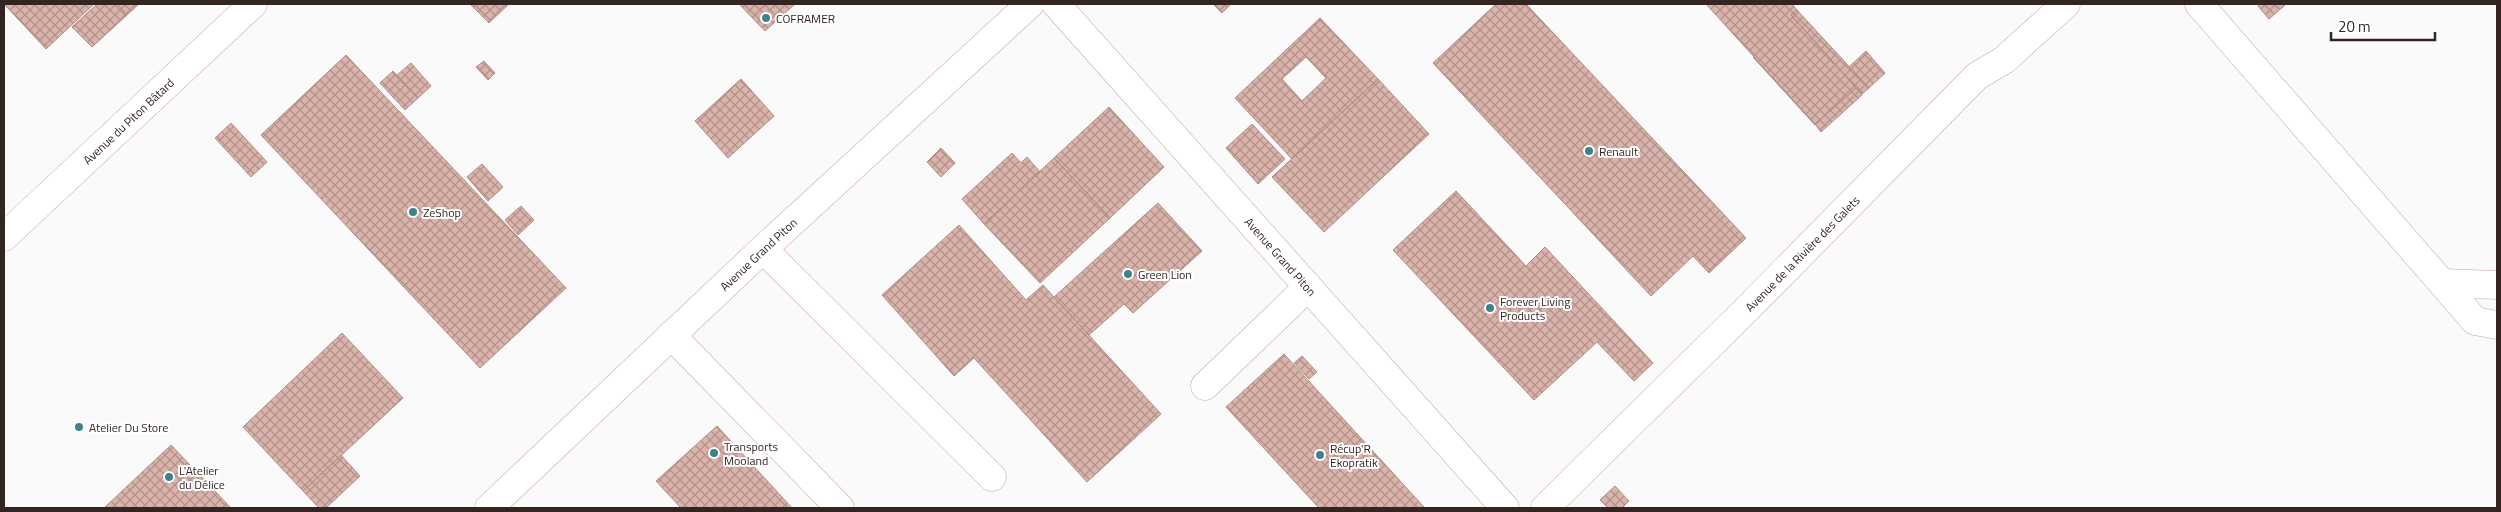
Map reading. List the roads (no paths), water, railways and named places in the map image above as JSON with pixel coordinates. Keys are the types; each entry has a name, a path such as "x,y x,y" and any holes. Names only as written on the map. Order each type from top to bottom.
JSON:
{"street":[{"name":"Avenue du Piton Bâtard","path":"4,237 253,4"},
{"name":"Avenue Grand Piton","path":"489,508 763,248 1030,4"},
{"name":"Avenue Grand Piton","path":"1056,4 1505,508"},
{"name":"Avenue de la Rivière des Galets","path":"1550,506 1977,76 2004,60 2066,4"},
{"path":"2199,4 2475,321 2497,325"},
{"path":"763,248 992,477"},
{"path":"2442,283 2497,285"},
{"path":"1205,386 1308,287"},
{"path":"671,335 840,508"}],"place":[{"name":"COFRAMER","path":"766,18"},
{"name":"Renault","path":"1589,151"},
{"name":"ZeShop","path":"413,212"},
{"name":"Green Lion","path":"1128,274"},
{"name":"Forever Living Products","path":"1490,308"},
{"name":"Atelier Du Store","path":"79,427"},
{"name":"Transports Mooland","path":"714,453"},
{"name":"Récup'R Ekopratik","path":"1320,455"},
{"name":"L'Atelier du Délice","path":"169,477"}]}
